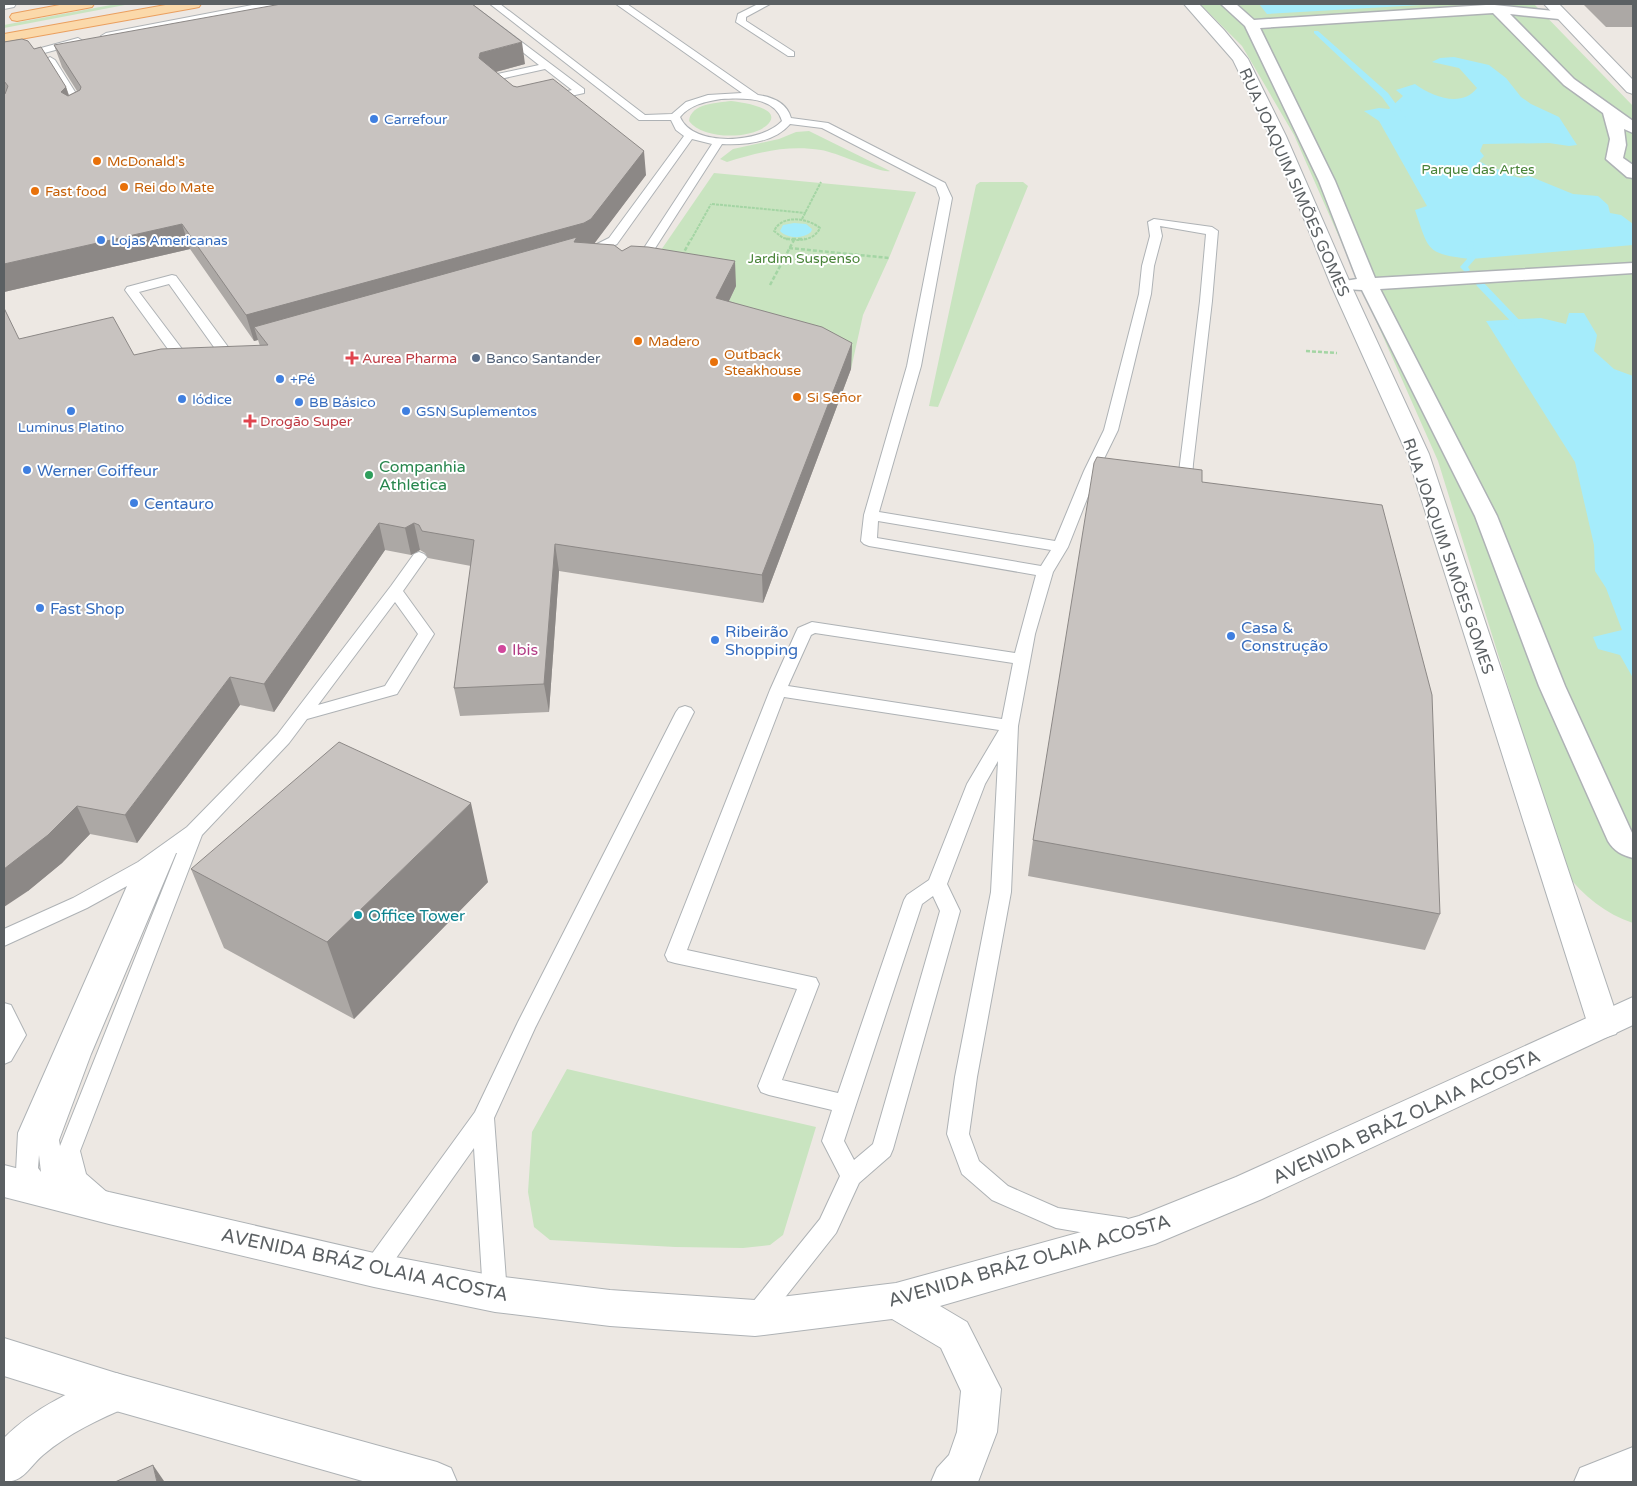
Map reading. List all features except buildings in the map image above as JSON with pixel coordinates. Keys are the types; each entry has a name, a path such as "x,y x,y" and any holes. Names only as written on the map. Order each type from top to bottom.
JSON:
{"main road":[{"path":"4,19 87,4"},
{"path":"4,32 149,4"},
{"path":"4,38 194,4"}],"street":[{"path":"4,5 8,4"},
{"name":"RUA JOAQUIM SIMÕES GOMES","path":"1191,4 1220,33 1240,59 1355,285 1418,454 1618,1017"},
{"path":"1228,4 1251,24 1327,181 1355,285 1486,516 1552,686 1622,841 1633,848"},
{"path":"1251,24 1494,6 1555,9 1633,90"},
{"path":"1494,6 1569,82 1633,128"},
{"path":"1609,110 1618,132 1620,143 1614,159 1633,173"},
{"path":"1355,285 1633,268"},
{"name":"AVENIDA BRÁZ OLAIA ACOSTA","path":"4,1181 109,1208 374,1270 495,1294 610,1308 755,1318 896,1301 1142,1232 1249,1188 1618,1017"},
{"path":"896,1301 954,1335 980,1389 977,1432 964,1468 951,1482"},
{"path":"8,1361 437,1482"},
{"path":"4,1466 29,1440 71,1412 116,1392"},
{"path":"1594,1482 1633,1467"}],"lane":[{"path":"5,57 270,4"},
{"path":"466,4 580,91 537,101"},
{"path":"494,4 643,118 675,117"},
{"path":"622,4 636,9 756,98"},
{"path":"764,4 746,12 741,16 741,22 790,54"},
{"path":"50,60 82,111 75,114"},
{"path":"507,94 488,79 546,66"},
{"path":"739,96 770,101 781,107 786,114 787,121 776,132 755,139 719,141 690,135 676,123 675,117 680,110 690,103 704,99 739,96"},
{"path":"787,121 824,125 941,185 946,198 914,366 872,515 869,541 1045,572"},
{"path":"572,259 591,253 613,241 690,135"},
{"path":"624,270 648,250 719,141"},
{"path":"1142,1232 1056,1218 1000,1193 970,1167 958,1134 966,1077 1001,892 1009,726 1027,634 1045,572 1060,547 1091,471 1112,430 1145,294 1148,266 1156,236 1154,222 1212,231 1206,302 1185,480 1195,487 1204,488"},
{"path":"172,279 231,353 208,355 178,353 131,290 172,279"},
{"path":"872,515 1060,547"},
{"path":"4,938 80,903 145,867 194,832 283,739 396,591 419,557"},
{"path":"302,715 391,690 426,634 396,591"},
{"path":"844,1104 769,1086 808,984 675,955 778,690 804,632 812,627 1022,659"},
{"path":"778,690 1009,726"},
{"path":"374,1270 484,1118 525,1028 685,712"},
{"path":"851,1176 833,1141 914,900 937,884 976,784 1009,726"},
{"path":"109,1208 76,1179 70,1151 194,832"},
{"path":"59,1195 54,1183 48,1140 80,1054 168,849"},
{"path":"59,1195 27,1171 29,1133 145,867"},
{"path":"755,1318 828,1226 851,1176 882,1149 950,911 937,884"},
{"path":"4,1011 16,1035 4,1055"},
{"path":"484,1118 495,1294"}],"path":[{"path":"802,219 821,182"},
{"path":"712,204 806,213"},
{"path":"802,219 818,225 819,231 808,239 794,240 776,234 775,228 782,222 802,219"},
{"path":"770,285 794,240"},
{"path":"789,248 889,258"}],"green space":[{"path":"116,4 130,4 4,28 4,25"},
{"name":"Parque das Artes","path":"1200,4 1534,4 1633,106 1633,923 1604,909 1588,897 1566,873 1438,461 1294,135 1242,46"},
{"path":"731,101 767,110 771,115 771,120 758,131 726,136 704,131 695,127 689,121 691,115 699,107 712,103"},
{"path":"809,131 890,171 878,169 821,150 796,148 773,150 727,162 720,159 733,149 779,139 796,132"},
{"name":"Jardim Suspenso","path":"714,173 916,192 863,315 851,369 822,353 715,330 734,290 659,253"},
{"path":"980,182 1023,182 1028,186 938,407 929,406 976,185"},
{"path":"567,1069 816,1127 783,1235 770,1245 743,1248 675,1247 550,1240 534,1227 528,1192 532,1132"}],"water":[{"path":"1259,4 1438,4 1267,14"},
{"path":"1454,57 1489,65 1506,78 1521,97 1531,104 1559,117 1577,145 1569,146 1549,143 1483,144 1480,151 1484,156 1479,161 1493,169 1505,170 1508,175 1521,178 1529,176 1573,194 1598,196 1608,205 1610,213 1621,215 1633,224 1633,245 1471,259 1445,255 1431,248 1423,234 1415,210 1427,206 1379,121 1364,111 1379,108 1389,109 1403,96 1396,90 1415,84 1430,93 1447,98 1464,98 1471,94 1477,88 1459,68 1432,62 1440,58"},
{"path":"794,223 806,224 812,229 811,232 804,236 796,237 787,236 780,231 783,225"},
{"path":"1569,313 1584,313 1597,335 1594,351 1614,369 1633,376 1633,678 1620,655 1598,649 1593,637 1622,630 1606,588 1595,571 1594,545 1575,462 1486,321 1541,318 1566,324"}],"waterway":[{"path":"1316,32 1385,95 1402,118"},
{"path":"1466,270 1464,267 1471,259 1469,242"},
{"path":"1480,284 1525,331"}],"place":[{"name":"Carrefour","path":"374,119"},
{"name":"McDonald's","path":"97,161"},
{"name":"Rei do Mate","path":"124,187"},
{"name":"Fast food","path":"35,191"},
{"name":"Lojas Americanas","path":"101,240"},
{"name":"Madero","path":"638,341"},
{"name":"Aurea Pharma","path":"352,358"},
{"name":"Banco Santander","path":"476,358"},
{"name":"Outback Steakhouse","path":"714,362"},
{"name":"+Pé","path":"280,379"},
{"name":"Si Señor","path":"797,397"},
{"name":"Iódice","path":"182,399"},
{"name":"BB Básico","path":"299,402"},
{"name":"Luminus Platino","path":"71,411"},
{"name":"GSN Suplementos","path":"406,411"},
{"name":"Drogão Super","path":"250,421"},
{"name":"Werner Coiffeur","path":"27,470"},
{"name":"Companhia Athletica","path":"369,475"},
{"name":"Centauro","path":"134,503"},
{"name":"Fast Shop","path":"40,608"},
{"name":"Casa & Construção","path":"1231,636"},
{"name":"Ribeirão Shopping","path":"715,640"},
{"name":"Ibis","path":"502,649"},
{"name":"Office Tower","path":"358,915"}]}
